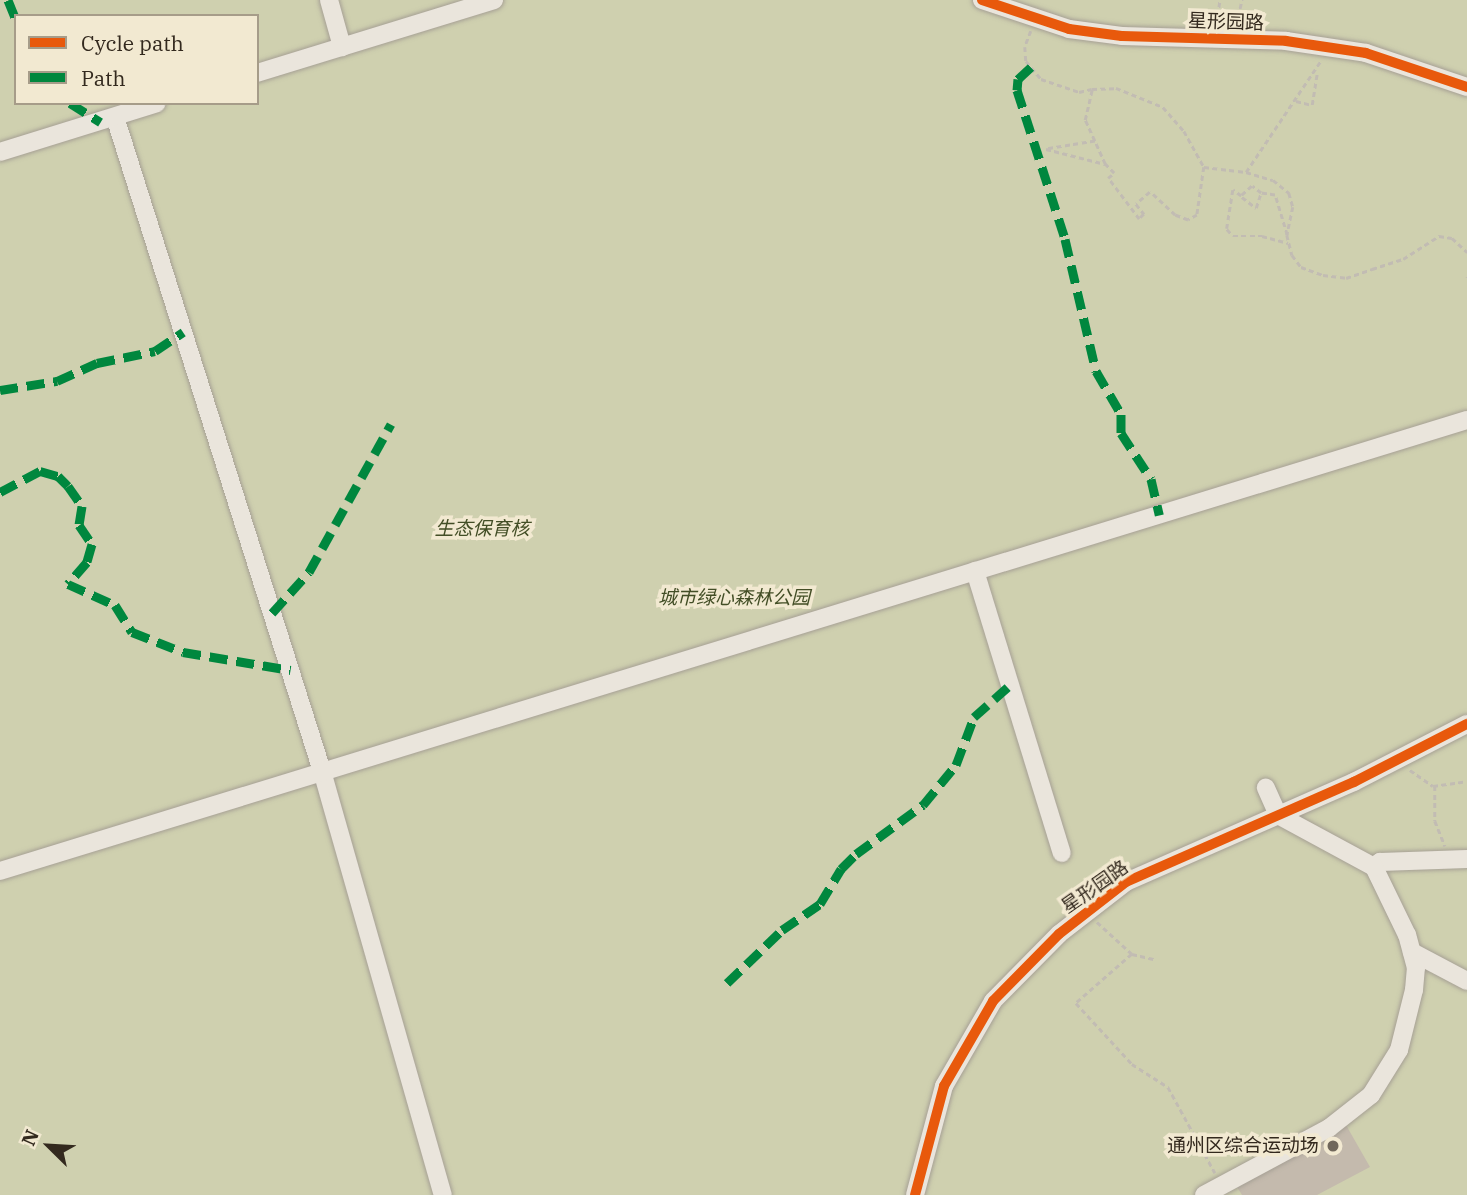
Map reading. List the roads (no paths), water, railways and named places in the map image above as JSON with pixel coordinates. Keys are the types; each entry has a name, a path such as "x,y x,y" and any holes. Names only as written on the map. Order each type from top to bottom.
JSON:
{"street":[{"path":"329,0 342,47"},
{"path":"259,72 494,0"},
{"name":"星形园路","path":"982,0 1035,19 1122,36 1324,47 1366,54 1467,87"},
{"path":"0,152 151,105"},
{"path":"115,117 322,771 443,1195"},
{"path":"0,871 1467,420"},
{"path":"975,571 1062,853"},
{"name":"星形园路","path":"915,1195 944,1086 993,1001 1086,912 1126,881 1404,758 1467,724"},
{"path":"1204,1195 1329,1128 1371,1095 1399,1049 1414,990 1412,952 1374,867 1278,816 1266,788"},
{"path":"1374,867 1380,862 1458,859"},
{"path":"1412,952 1467,981"}],"place":[{"name":"通州区综合运动场","path":"1333,1146"}],"park label":[{"name":"生态保育核","path":"482,529"},
{"name":"城市绿心森林公园","path":"734,598"}]}
